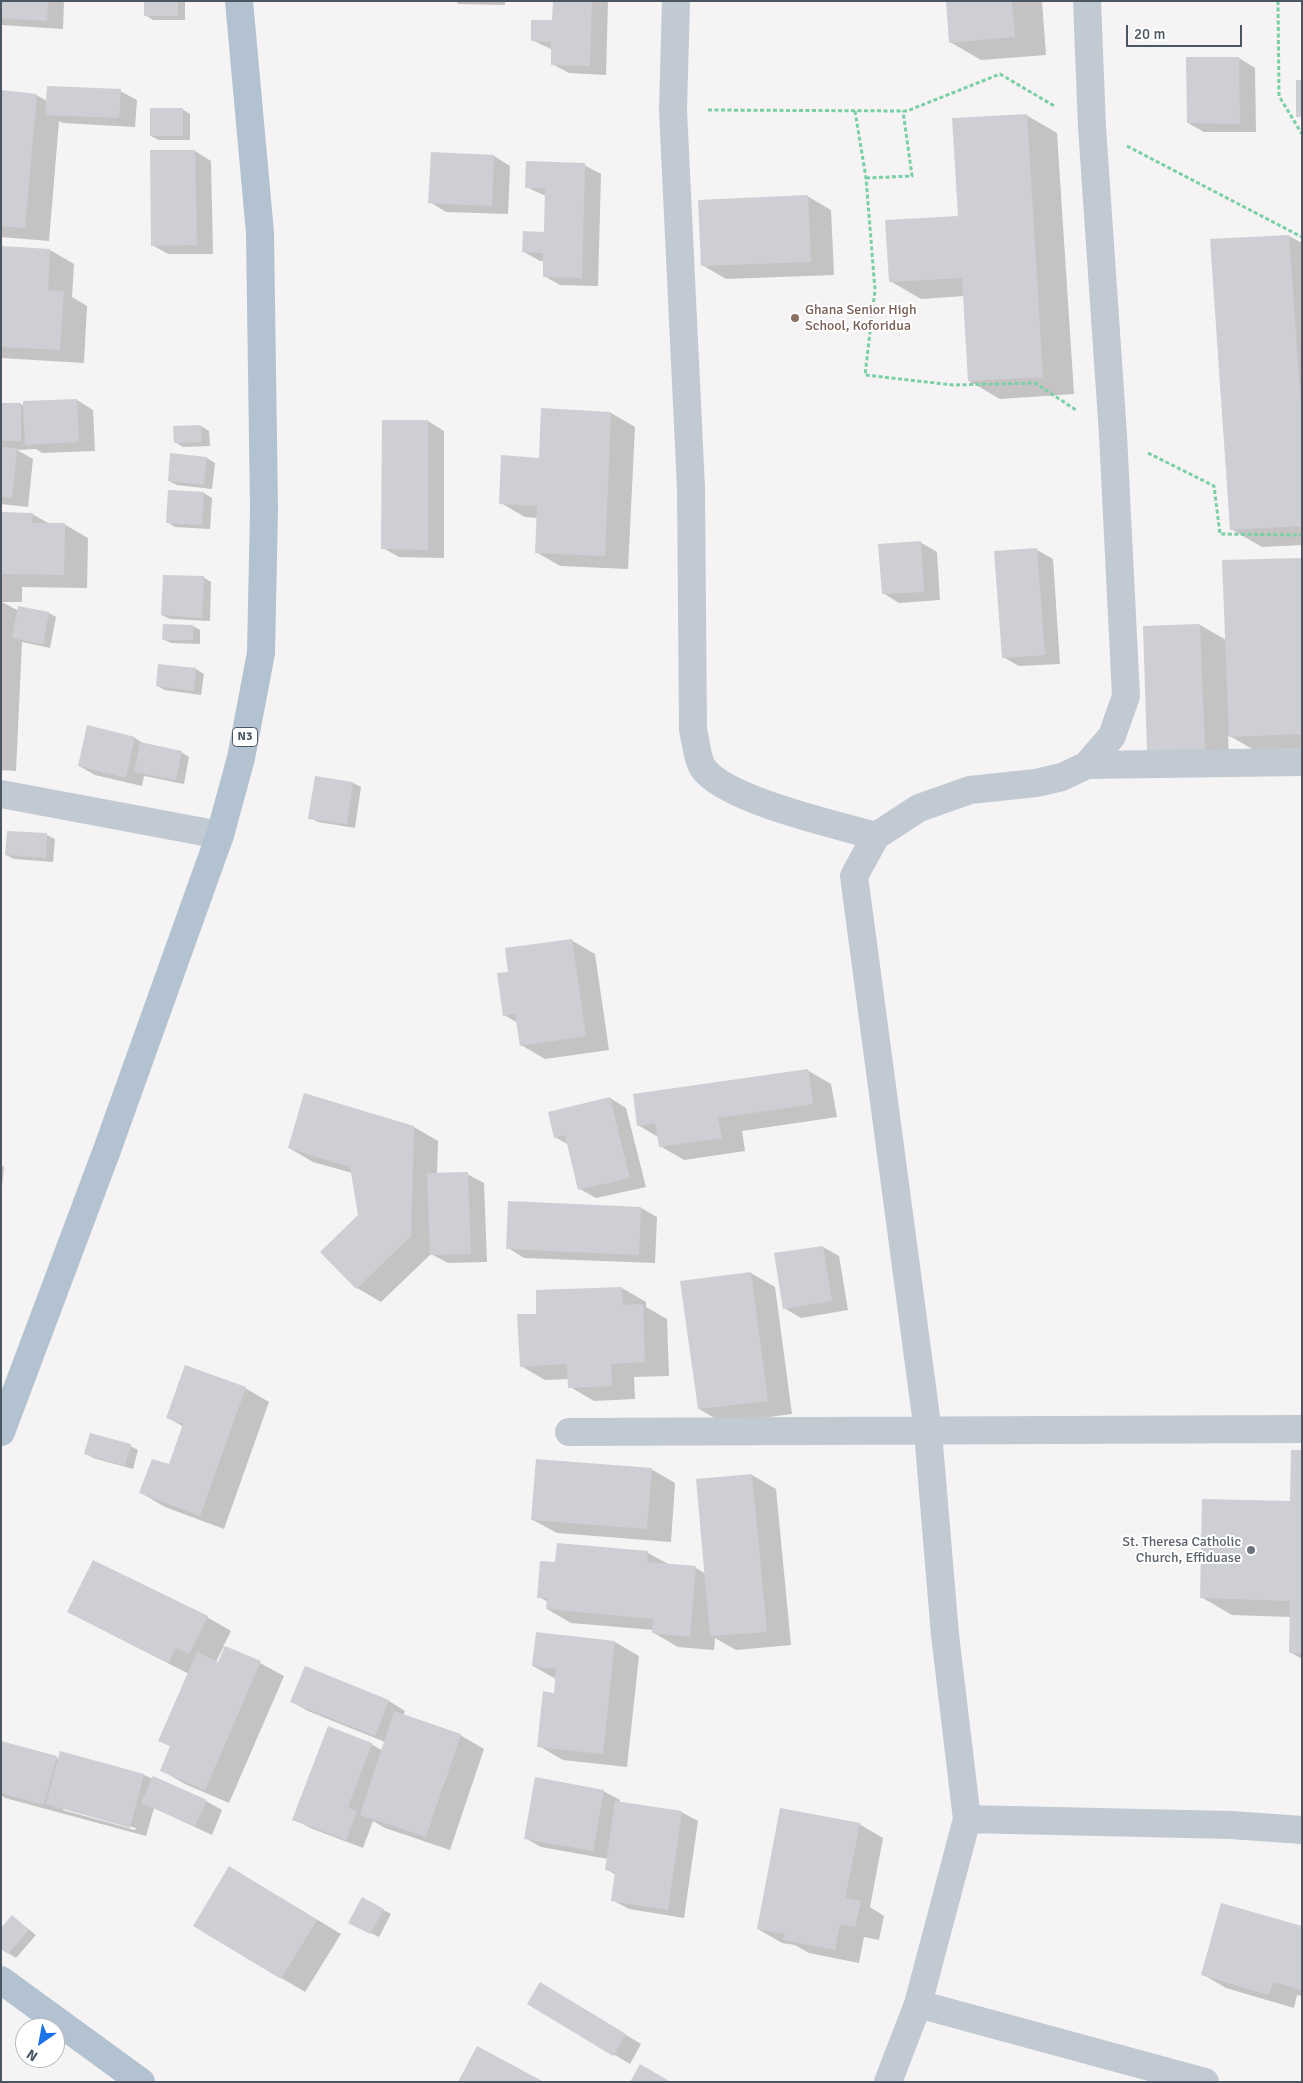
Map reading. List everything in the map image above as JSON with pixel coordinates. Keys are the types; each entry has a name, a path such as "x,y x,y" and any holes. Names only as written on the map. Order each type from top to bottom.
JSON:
{"main road":[{"name":"N3","path":"1,1432 107,1150 220,835 242,758 260,653 264,509 260,233 239,1"},
{"path":"1,1980 141,2082"}],"street":[{"path":"676,1 673,110 691,488 693,730 702,767 720,783 760,802 876,836"},
{"path":"888,2082 918,2004 967,1819 946,1636 928,1432 854,876 876,836 919,808 970,790 1036,783 1062,777 1087,765 1112,736 1126,696 1113,435 1092,127 1086,1"},
{"path":"1087,765 1302,762"},
{"path":"1,794 220,835"},
{"path":"569,1432 1302,1429"},
{"path":"967,1819 1231,1825 1302,1830"},
{"path":"918,2004 1205,2082"}],"path":[{"path":"1278,1 1279,96 1302,134"},
{"path":"673,110 903,111 1000,74 1092,127 1302,237"},
{"path":"856,111 866,178 874,290 865,375 954,385 1036,383 1113,435 1214,486 1220,534 1302,535"},
{"path":"866,178 912,176 903,111"}],"building":[{"path":"1,1 48,1 47,21 1,18"},
{"path":"144,1 178,1 178,16 144,16"},
{"path":"553,1 592,1 590,66 551,65 551,42 531,41 531,20 552,20"},
{"path":"946,1 1012,1 1015,37 949,43"},
{"path":"1186,57 1239,57 1240,124 1187,123"},
{"path":"1296,80 1302,80 1302,117 1296,117"},
{"path":"47,86 121,89 119,118 45,115"},
{"path":"1,90 37,94 25,228 1,226"},
{"path":"150,108 183,108 183,136 150,136"},
{"path":"1027,114 1043,377 968,381 962,278 889,282 885,220 958,216 952,118"},
{"path":"150,150 195,150 197,245 151,246"},
{"path":"431,152 494,155 492,206 428,203"},
{"path":"526,161 585,163 582,278 543,277 543,253 522,252 523,231 544,232 545,188 525,188"},
{"path":"808,195 811,262 701,266 698,200"},
{"path":"1289,235 1302,418 1302,526 1230,530 1210,239"},
{"path":"1,246 50,249 48,290 64,291 60,350 1,347"},
{"path":"77,399 79,442 25,445 23,401"},
{"path":"1,403 21,403 21,441 1,441"},
{"path":"541,408 611,412 605,556 535,553 537,506 499,504 501,455 539,458"},
{"path":"382,420 428,420 428,550 381,549"},
{"path":"201,425 202,442 174,443 173,426"},
{"path":"1,447 17,448 12,498 1,497"},
{"path":"170,453 207,457 204,485 168,481"},
{"path":"168,490 204,492 202,525 166,523"},
{"path":"1,512 33,513 32,523 65,523 64,575 1,574"},
{"path":"921,541 924,592 882,594 878,544"},
{"path":"1037,548 1045,655 1002,658 994,551"},
{"path":"1302,558 1302,734 1229,737 1222,560"},
{"path":"163,575 204,576 202,618 161,615"},
{"path":"18,606 49,612 43,644 12,638"},
{"path":"163,624 193,625 193,640 162,640"},
{"path":"1200,624 1205,749 1147,751 1143,626"},
{"path":"158,664 196,668 194,691 156,686"},
{"path":"87,725 135,737 126,778 78,766"},
{"path":"140,742 182,751 176,780 134,772"},
{"path":"315,776 353,782 347,824 308,819"},
{"path":"7,831 47,833 46,858 5,855"},
{"path":"572,939 586,1036 520,1046 515,1014 503,1016 497,973 508,972 505,948"},
{"path":"808,1069 813,1104 718,1118 722,1138 659,1147 655,1123 637,1126 633,1094"},
{"path":"304,1093 414,1126 411,1236 356,1289 320,1252 358,1215 350,1167 288,1148"},
{"path":"610,1097 630,1178 578,1190 565,1135 554,1138 548,1112"},
{"path":"468,1172 471,1254 430,1255 427,1173"},
{"path":"508,1201 641,1207 639,1255 506,1249"},
{"path":"823,1246 832,1301 783,1309 774,1253"},
{"path":"751,1272 768,1401 698,1409 680,1281"},
{"path":"622,1287 623,1305 643,1304 645,1362 611,1364 612,1386 568,1388 567,1364 520,1367 517,1314 536,1314 536,1290"},
{"path":"185,1365 246,1387 200,1516 139,1493 152,1459 169,1464 183,1424 166,1418"},
{"path":"90,1433 131,1444 125,1466 84,1454"},
{"name":"St. Theresa Catholic Church, Effiduase","path":"1291,1450 1302,1450 1302,1653 1289,1653 1290,1601 1200,1598 1202,1499 1290,1501"},
{"path":"536,1459 652,1468 647,1529 531,1520"},
{"path":"752,1474 767,1632 710,1636 696,1479"},
{"path":"557,1543 648,1551 647,1562 696,1566 690,1637 652,1633 653,1619 546,1609 547,1598 537,1598 540,1561 555,1562"},
{"path":"93,1560 208,1616 189,1654 176,1648 168,1663 67,1612"},
{"path":"536,1632 615,1641 603,1754 537,1747 543,1691 554,1693 556,1669 532,1666"},
{"path":"225,1646 261,1661 205,1790 160,1771 170,1746 158,1741 197,1652 218,1662"},
{"path":"305,1666 389,1700 375,1736 290,1702"},
{"path":"394,1711 461,1734 426,1837 360,1815"},
{"path":"328,1726 372,1743 348,1807 357,1811 346,1840 292,1820"},
{"path":"1,1741 57,1756 44,1805 1,1793"},
{"path":"60,1751 144,1774 130,1828 46,1804"},
{"path":"153,1776 207,1800 195,1826 141,1803"},
{"path":"535,1777 604,1790 593,1851 524,1839"},
{"path":"615,1801 682,1811 668,1910 611,1901 615,1872 605,1870"},
{"path":"780,1808 860,1823 845,1898 861,1901 855,1927 840,1924 835,1950 783,1940 785,1934 757,1929"},
{"path":"229,1866 317,1920 281,1979 193,1926"},
{"path":"362,1897 384,1909 370,1934 348,1923"},
{"path":"1221,1903 1302,1926 1302,1990 1273,1982 1269,1995 1201,1975"},
{"path":"12,1915 29,1930 8,1954 1,1949 1,1928"},
{"path":"540,1982 626,2034 613,2056 527,2004"},
{"path":"477,2046 544,2082 458,2082"},
{"path":"640,2064 671,2082 630,2082"}],"place":[{"name":"Ghana Senior High School, Koforidua","path":"795,318"},
{"name":"St. Theresa Catholic Church, Effiduase","path":"1251,1550"}]}
